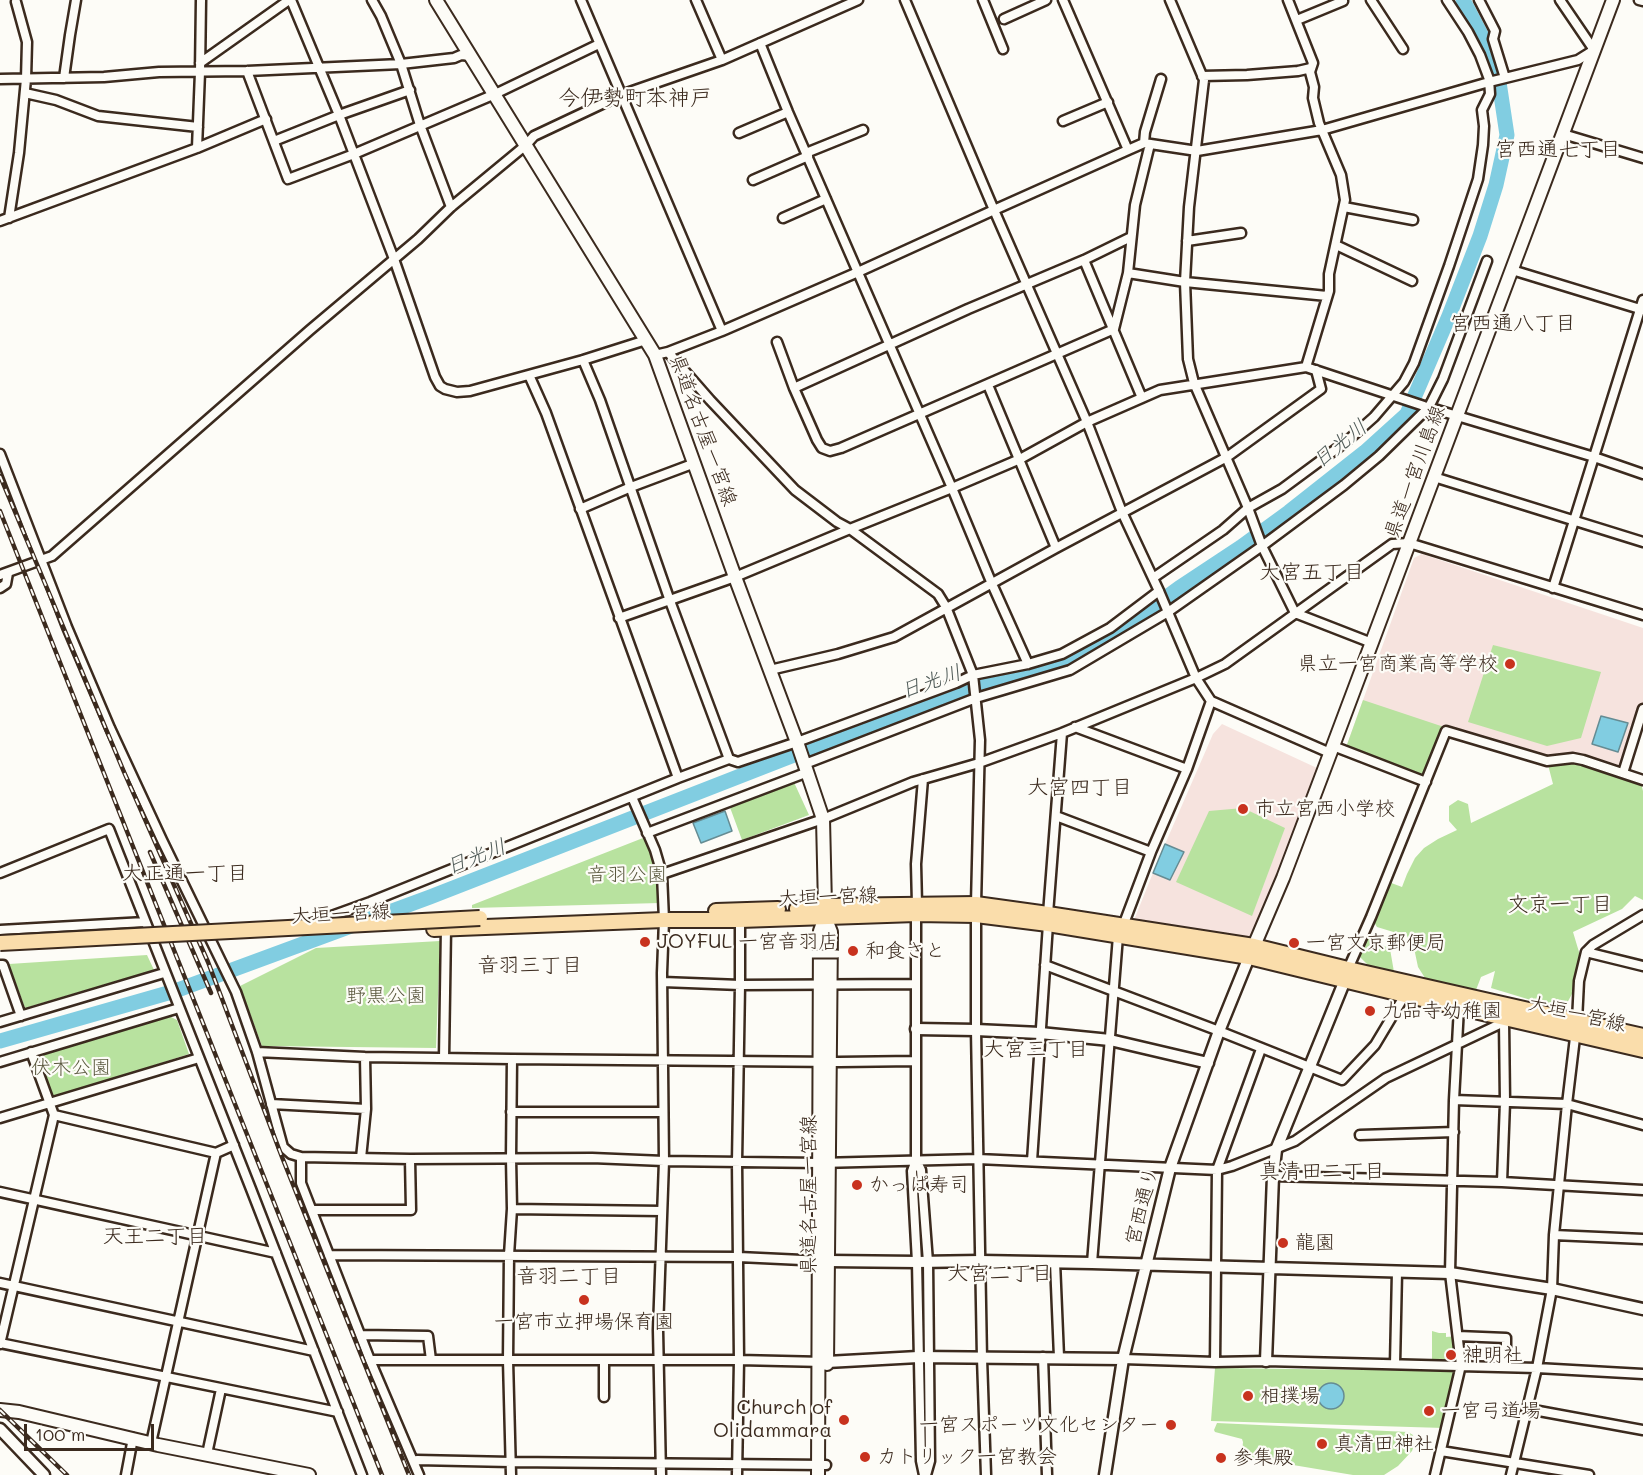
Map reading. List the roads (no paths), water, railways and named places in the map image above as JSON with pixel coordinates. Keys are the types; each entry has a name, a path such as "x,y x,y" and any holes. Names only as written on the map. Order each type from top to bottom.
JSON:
{"main road":[{"name":"県道名古屋一宮線","path":"436,0 655,355 735,578 806,766 823,819 825,911 831,932 826,985 824,1061 822,1470"},
{"name":"県道一宮川島線","path":"1251,951 1283,878 1613,0"},
{"name":"大垣一宮線","path":"0,951 812,908 825,911"},
{"name":"大垣一宮線","path":"0,943 480,918 663,916 740,920 825,911 976,910 1251,951 1576,1027 1643,1050"},
{"name":"大垣一宮線","path":"1346,975 1405,995 1505,1020 1643,1036"},
{"path":"1,1409 151,1443 309,1475"}],"street":[{"path":"64,78 76,0"},
{"path":"197,148 201,0"},
{"path":"200,68 290,0 339,115 394,259 435,377 444,389 457,392 470,391 646,340"},
{"path":"372,0 381,16 410,90 420,125 451,207"},
{"path":"581,0 722,331"},
{"path":"696,0 722,60"},
{"path":"0,588 6,584 4,574 52,556 534,136 621,95 722,60 858,0"},
{"path":"905,0 1056,355 1087,422 1122,512 1196,678 1212,701 1332,749 1426,782"},
{"path":"983,0 1003,48"},
{"path":"1004,19 1046,0"},
{"path":"1063,0 1128,150"},
{"path":"1170,0 1204,80 1189,207 1185,282 1188,359 1194,383 1262,544 1295,613 1372,643"},
{"path":"1288,0 1313,63 1310,72 1314,87 1313,98 1322,130 1341,175 1346,200 1329,274 1329,291 1306,367"},
{"path":"1371,0 1403,49"},
{"path":"1153,578 1223,530 1248,508 1282,489 1347,441 1394,396 1414,363 1478,179 1484,145 1482,110 1490,94 1490,82 1480,55 1447,0"},
{"path":"1479,0 1495,31 1493,39 1504,78"},
{"path":"655,355 722,331 1128,150 1147,144 1197,151 1322,130 1504,78 1578,60 1594,50 1560,0"},
{"path":"1639,0 1643,2"},
{"path":"1297,20 1343,1"},
{"path":"4,219 19,153 26,79 27,42 16,2"},
{"path":"760,43 1028,664"},
{"path":"247,71 288,179 354,154 495,94 599,44"},
{"path":"0,80 104,77 200,68 247,71 400,64 454,58 461,55 471,56"},
{"path":"1202,76 1247,75 1311,68"},
{"path":"1114,329 1128,273 1134,205 1147,144 1144,132 1161,79"},
{"path":"274,141 410,90"},
{"path":"25,93 56,100 98,116 198,127"},
{"path":"1063,122 1108,102"},
{"path":"739,134 788,112"},
{"path":"4,219 197,148 266,119"},
{"path":"753,180 862,130"},
{"path":"1563,134 1643,158"},
{"path":"783,218 826,199"},
{"path":"1344,207 1413,220"},
{"path":"1187,242 1241,233"},
{"path":"794,388 1131,237"},
{"path":"1336,245 1412,281"},
{"path":"1084,260 1142,398"},
{"path":"646,831 976,696 1070,670 1167,611 1344,485 1379,456 1426,407 1443,379 1487,261"},
{"path":"1512,270 1642,310"},
{"path":"1128,273 1185,282 1327,296"},
{"path":"1554,588 1642,310 1643,300"},
{"path":"777,342 817,440 822,448 830,451 1114,329"},
{"path":"668,352 795,490 938,594 946,607 973,676 980,740 976,1030 986,1475"},
{"path":"583,360 600,400 670,601 729,759"},
{"path":"619,618 735,578 952,488 1020,459 1087,422 1160,390 1306,367 1426,407 1643,474"},
{"path":"770,670 838,654 894,637 1122,512 1227,458 1321,389 1316,370"},
{"path":"529,375 546,413 678,778"},
{"path":"987,384 1056,548"},
{"path":"0,454 41,561 110,728 236,992 272,1104 283,1147 291,1154 301,1157 410,1159 592,1158 824,1163 978,1159 1217,1170 1295,1142 1386,1078 1505,1020 1502,1182"},
{"path":"580,509 695,463"},
{"path":"1434,477 1643,542"},
{"path":"662,874 823,819 923,779 979,763 1062,733 1196,678 1225,664 1392,544 1409,543 1643,615"},
{"path":"208,937 290,931 380,898 729,759 738,762 797,743 973,676 1062,654 1110,628 1159,592"},
{"path":"1092,1263 1120,931 1187,769 1212,701"},
{"path":"1623,773 1643,709"},
{"path":"1075,727 1187,769"},
{"path":"1266,1361 1276,1150 1446,731 1547,761 1573,758 1643,780"},
{"path":"1032,1161 1062,733"},
{"path":"923,779 916,864 915,1060 916,1160 921,1170 923,1357 930,1461 925,1475"},
{"path":"632,797 655,850 662,874 664,1161 658,1360 661,1475"},
{"path":"1056,816 1151,852"},
{"path":"0,873 109,829 362,1475"},
{"path":"1512,1475 1537,1368 1552,1289 1554,1235 1579,981 1586,952 1593,945 1643,915"},
{"path":"736,1475 739,1360 737,1162 740,920"},
{"path":"0,930 145,922"},
{"path":"440,928 444,1058"},
{"name":"宮西通り","path":"1106,1475 1123,1359 1170,1168 1219,1031 1251,951"},
{"path":"1586,952 1643,966"},
{"path":"812,954 837,954"},
{"path":"0,965 3,965 21,1016"},
{"path":"1046,965 1342,1080 1375,1045 1405,995"},
{"path":"0,1022 165,974"},
{"path":"663,982 740,985 916,984"},
{"path":"0,1062 178,1007"},
{"path":"1435,1475 1461,1365 1450,1273 1454,1100 1459,1007"},
{"path":"916,1029 1040,1033 1110,1040 1208,1063"},
{"path":"1215,1362 1217,1170 1261,1048"},
{"path":"31,1052 54,1115 0,1344 338,1412"},
{"path":"256,1052 365,1057 512,1059 915,1060"},
{"path":"361,1158 366,1108 365,1057"},
{"path":"0,1118 199,1058"},
{"path":"511,1475 508,1360 512,1209 512,1059"},
{"path":"1454,1100 1567,1104 1643,1125"},
{"path":"272,1104 366,1108"},
{"path":"511,1112 663,1112"},
{"path":"54,1115 216,1153 234,1145"},
{"path":"1360,1135 1454,1132"},
{"path":"151,1443 216,1153"},
{"path":"301,1157 301,1183 370,1360 419,1475"},
{"path":"312,1210 411,1210 410,1159"},
{"path":"1273,1176 1502,1182 1643,1190"},
{"path":"0,1192 276,1253"},
{"path":"512,1209 662,1211"},
{"path":"1554,1235 1643,1239"},
{"path":"329,1255 739,1257 824,1261 1055,1262 1450,1273 1552,1289 1643,1309"},
{"path":"1055,1262 1059,1357"},
{"path":"1395,1364 1397,1272"},
{"path":"0,1283 314,1351"},
{"path":"361,1335 428,1336 431,1360"},
{"path":"1458,1336 1506,1338 1506,1367"},
{"path":"370,1360 823,1362 923,1357 1059,1357 1215,1362 1461,1365 1643,1374"},
{"path":"1043,1357 1047,1475"},
{"path":"604,1360 604,1397"},
{"path":"207,1454 221,1389"},
{"path":"1528,1409 1643,1430"},
{"path":"0,1429 44,1475"},
{"path":"126,1475 134,1438"},
{"path":"1441,1451 1589,1475"},
{"path":"414,1463 417,1460 737,1464 822,1470"}],"water":[{"path":"1601,716 1628,723 1618,752 1592,744"},
{"path":"725,811 732,831 701,843 693,823"},
{"path":"1165,844 1184,852 1170,880 1153,873"},
{"path":"1331,1383 1340,1387 1344,1396 1340,1405 1331,1409 1322,1405 1318,1396 1322,1387"}],"waterway":[{"name":"日光川","path":"0,1041 175,991 430,897 935,700 1040,671 1077,658 1241,547 1365,452 1407,414 1449,316 1480,236 1496,185 1507,135 1499,82 1488,48 1463,0"}],"railway":[{"path":"0,476 124,772 208,962 282,1157 409,1475"},
{"path":"0,511 382,1475"},
{"path":"150,852 211,993"},
{"path":"0,1410 67,1475"}],"place":[{"name":"県立一宮商業高等学校","path":"1510,664"},
{"name":"市立宮西小学校","path":"1243,809"},
{"name":"JOYFUL 一宮音羽店","path":"645,942"},
{"name":"一宮文京郵便局","path":"1294,943"},
{"name":"和食さと","path":"853,951"},
{"name":"九品寺幼稚園","path":"1370,1011"},
{"name":"かっぱ寿司","path":"857,1185"},
{"name":"龍園","path":"1283,1243"},
{"name":"一宮市立押場保育園","path":"584,1300"},
{"name":"神明社","path":"1451,1355"},
{"name":"相撲場","path":"1248,1396"},
{"name":"一宮弓道場","path":"1429,1411"},
{"name":"Church of Olidammara","path":"844,1420"},
{"name":"一宮スポーツ文化センター","path":"1171,1425"},
{"name":"真清田神社","path":"1322,1444"},
{"name":"カトリック一宮教会","path":"865,1457"},
{"name":"参集殿","path":"1221,1458"}],"district":[{"name":"今伊勢町本神戸","path":"635,98"},
{"name":"宮西通七丁目","path":"1558,150"},
{"name":"宮西通八丁目","path":"1513,324"},
{"name":"大宮五丁目","path":"1312,573"},
{"name":"大宮四丁目","path":"1080,788"},
{"name":"大正通一丁目","path":"185,874"},
{"name":"文京一丁目","path":"1560,905"},
{"name":"音羽三丁目","path":"530,966"},
{"name":"大宮三丁目","path":"1036,1050"},
{"name":"真清田二丁目","path":"1322,1172"},
{"name":"天王二丁目","path":"155,1237"},
{"name":"大宮二丁目","path":"1000,1274"},
{"name":"音羽二丁目","path":"569,1277"}],"park label":[{"name":"音羽公園","path":"627,875"},
{"name":"野黒公園","path":"386,996"},
{"name":"伏木公園","path":"71,1068"}]}
